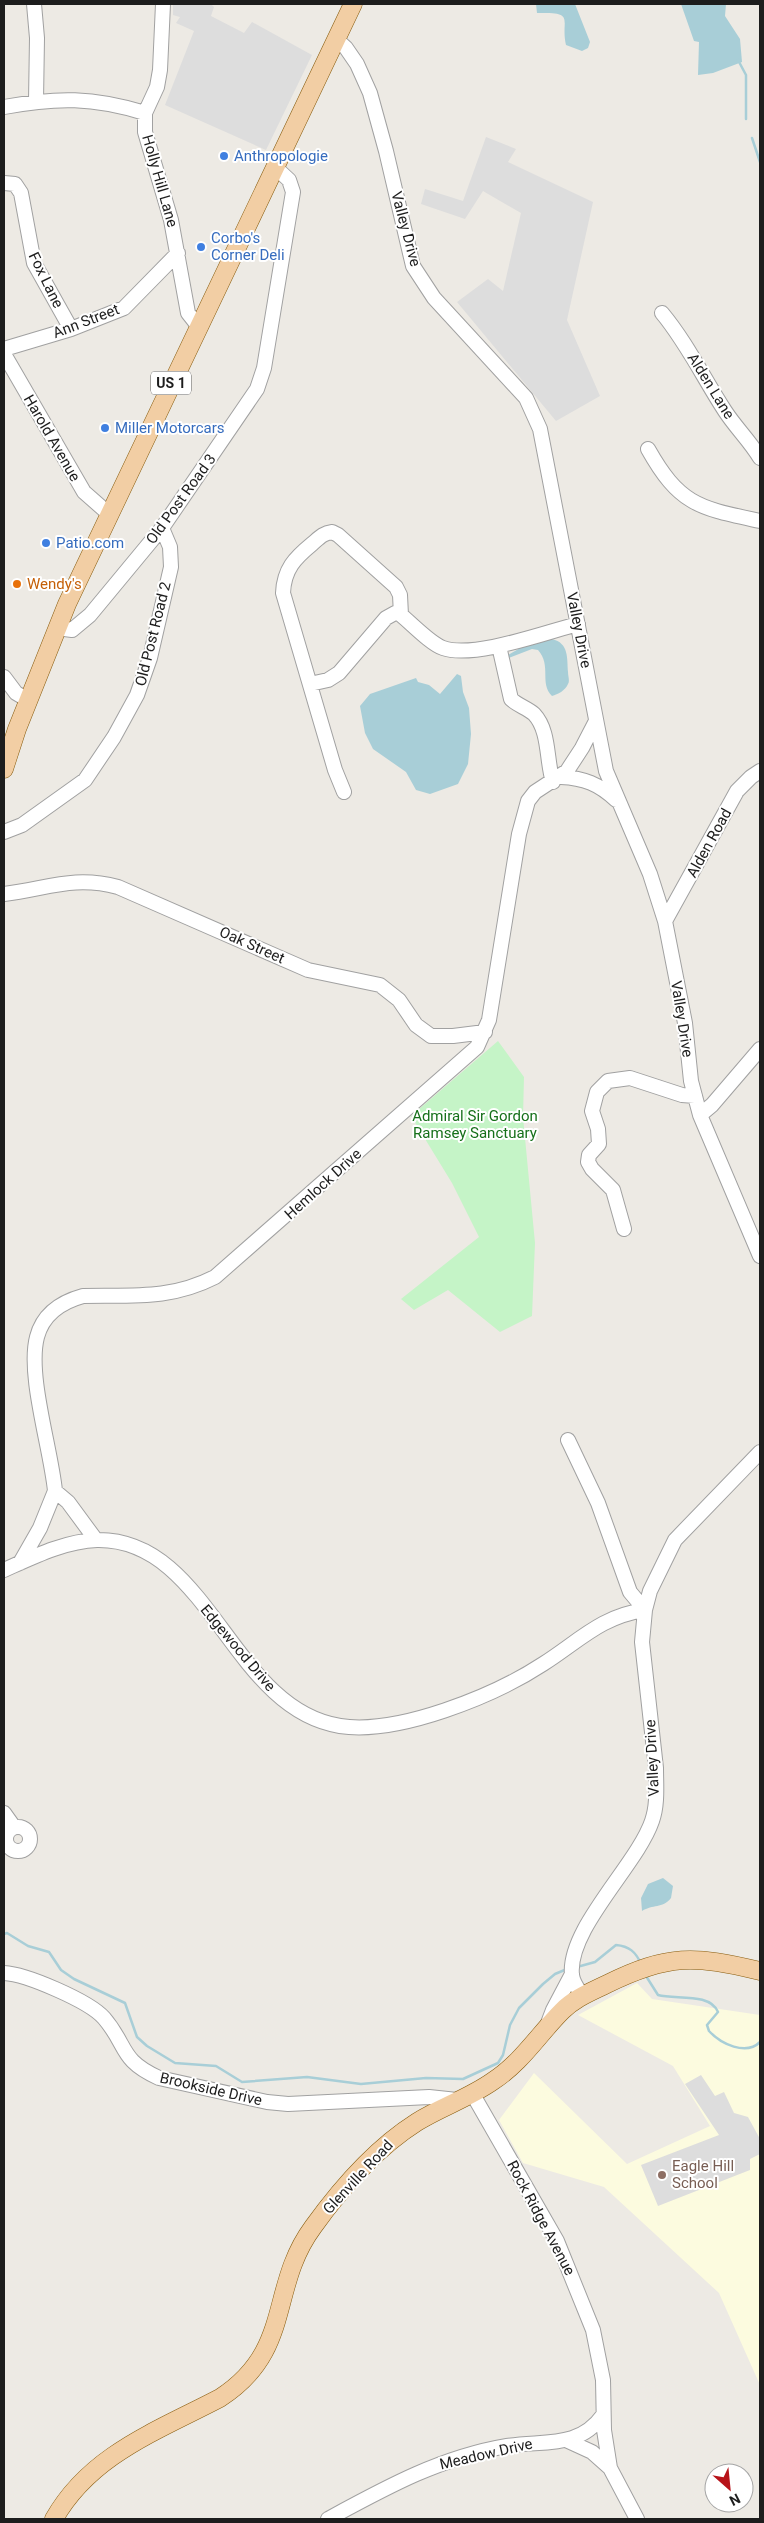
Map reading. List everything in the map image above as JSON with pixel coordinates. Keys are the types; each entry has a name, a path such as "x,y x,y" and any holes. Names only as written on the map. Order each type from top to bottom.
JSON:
{"main road":[{"name":"US 1","path":"4,769 28,700 57,628 109,514 353,4"},
{"name":"Glenville Road","path":"54,2519 63,2503 82,2479 107,2459 220,2398 236,2387 251,2372 271,2341 281,2313 290,2271 313,2227 362,2170 396,2137 417,2122 465,2097 506,2072 547,2026 582,1995 643,1967 672,1959 689,1959 760,1971"}],"street":[{"path":"34,4 37,38 36,101"},
{"name":"Holly Hill Lane","path":"163,4 157,88 145,113 145,132 163,189 178,253 188,313 199,327"},
{"name":"Valley Drive","path":"336,39 346,48 357,64 370,93 388,159 413,266 434,298 526,398 540,428 606,771 650,874 665,921 685,1023 695,1096 700,1114 760,1256"},
{"path":"4,107 36,101 84,99 145,113"},
{"name":"Old Post Road 3","path":"57,628 72,630 82,623 162,528 250,402 261,380 293,192 289,180 275,167"},
{"name":"Fox Lane","path":"4,183 15,184 22,193 26,229 34,263 70,329"},
{"name":"Ann Street","path":"4,349 70,329 124,308 178,253"},
{"name":"Alden Lane","path":"662,313 686,346 726,412 751,442 760,458"},
{"name":"Harold Avenue","path":"4,354 84,492 109,514"},
{"path":"648,449 664,475 686,498 718,512 760,520"},
{"name":"Old Post Road 2","path":"4,832 22,825 85,780 109,746 137,695 150,658 171,566 170,547 162,528"},
{"path":"344,792 335,770 283,593 283,582 292,562 322,535 332,532 338,535 396,587 400,595 401,614"},
{"path":"310,684 328,680 339,673 386,618 394,614 401,614 441,648 453,651 499,646 578,624"},
{"path":"499,646 511,699 533,714 544,732 549,768 557,779 593,782 617,800"},
{"path":"4,677 16,693 28,700"},
{"name":"Hemlock Drive","path":"20,1563 40,1528 54,1491 35,1365 37,1337 43,1322 61,1303 83,1296 160,1296 191,1288 215,1277 477,1047 489,1020 525,809 535,792 557,779 582,748 596,721"},
{"name":"Alden Road","path":"665,921 738,791 760,771"},
{"name":"Oak Street","path":"4,894 68,882 94,882 118,887 308,970 380,985 399,1000 416,1025 431,1036 453,1036 485,1032"},
{"path":"700,1114 712,1106 760,1049"},
{"path":"624,1229 613,1190 592,1169 588,1162 590,1155 599,1144 598,1129 592,1111 597,1092 608,1081 630,1078 682,1095 695,1096"},
{"path":"568,1440 598,1503 630,1592 645,1610"},
{"name":"Valley Drive","path":"547,2026 572,1968 586,1927 635,1853 652,1819 657,1788 654,1743 642,1642 645,1610 650,1590 675,1540 760,1452"},
{"path":"54,1491 68,1502 96,1540"},
{"name":"Edgewood Drive","path":"4,1570 70,1544 96,1540 122,1542 136,1546 150,1553 166,1565 194,1595 274,1692 297,1710 324,1722 339,1726 388,1724 443,1711 481,1698 543,1664 600,1623 626,1612 645,1610"},
{"path":"4,1813 14,1827"},
{"path":"572,1968 582,1995"},
{"name":"Brookside Drive","path":"4,1973 35,1980 102,2016 126,2055 134,2064 159,2078 267,2102 288,2104 465,2097"},
{"name":"Rock Ridge Avenue","path":"465,2097 557,2241 576,2286 593,2330 598,2353 603,2380 603,2415 610,2468 637,2519"},
{"name":"Meadow Drive","path":"328,2519 384,2488 442,2462 506,2446 568,2441 584,2434 597,2424 603,2415"},
{"name":"Meadow Drive","path":"568,2441 592,2452 610,2468"}],"shaded area":[{"path":"173,4 211,4 214,7 211,16 244,33 252,22 312,55 266,150 165,105 194,31 176,23 180,17 173,15"},
{"path":"486,137 516,149 508,162 593,202 567,320 600,396 556,421 457,302 488,279 503,291 521,213 483,191 465,219 421,204 425,189 463,201"},
{"name":"Eagle Hill School","path":"637,1983 652,1999 760,2015 760,2385 719,2293 604,2187 523,2163 499,2120 534,2073 627,2164 710,2126 673,2066 578,2015"},
{"path":"701,2075 715,2096 724,2092 734,2113 748,2117 760,2139 760,2154 750,2159 750,2170 658,2206 641,2165 719,2135 685,2084"}],"green space":[{"name":"Admiral Sir Gordon Ramsey Sanctuary","path":"498,1041 524,1077 523,1117 535,1243 532,1316 500,1332 448,1290 414,1310 401,1299 479,1237 452,1183 411,1116"}],"water":[{"path":"536,4 575,4 590,42 588,48 582,51 566,45 565,23 562,16 558,14 537,13"},
{"path":"681,4 726,4 725,16 740,39 742,62 713,73 698,75 699,42 694,41"},
{"path":"552,639 562,644 566,652 569,683 563,690 552,696 546,686 544,662 538,650 532,649 506,659 506,656 522,647"},
{"path":"457,674 461,676 463,692 469,708 471,734 468,764 458,784 430,794 416,790 406,772 373,749 365,733 360,706 370,694 416,678 418,682 429,685 440,694"},
{"path":"663,1878 673,1886 671,1898 664,1904 642,1911 641,1898 648,1884"}],"waterway":[{"path":"738,60 746,75 746,119"},
{"path":"752,138 760,162"},
{"path":"4,1934 7,1933 28,1946 49,1952 61,1970 74,1979 125,2003 137,2037 147,2046 175,2063 216,2066 242,2082 307,2077 361,2084 426,2078 463,2079 498,2063 503,2055 510,2025 519,2008 555,1974 567,1969"},
{"path":"577,1967 595,1962 616,1945 632,1950 641,1964"},
{"path":"646,1976 658,1995 700,1999 714,2006 718,2012 707,2025 709,2031 720,2040 734,2047 741,2048 748,2048 760,2042"}],"place":[{"name":"Anthropologie","path":"224,156"},
{"name":"Corbo's Corner Deli","path":"201,247"},
{"name":"Miller Motorcars","path":"105,428"},
{"name":"Patio.com","path":"46,543"},
{"name":"Wendy's","path":"17,584"},
{"name":"Eagle Hill School","path":"662,2175"}]}
